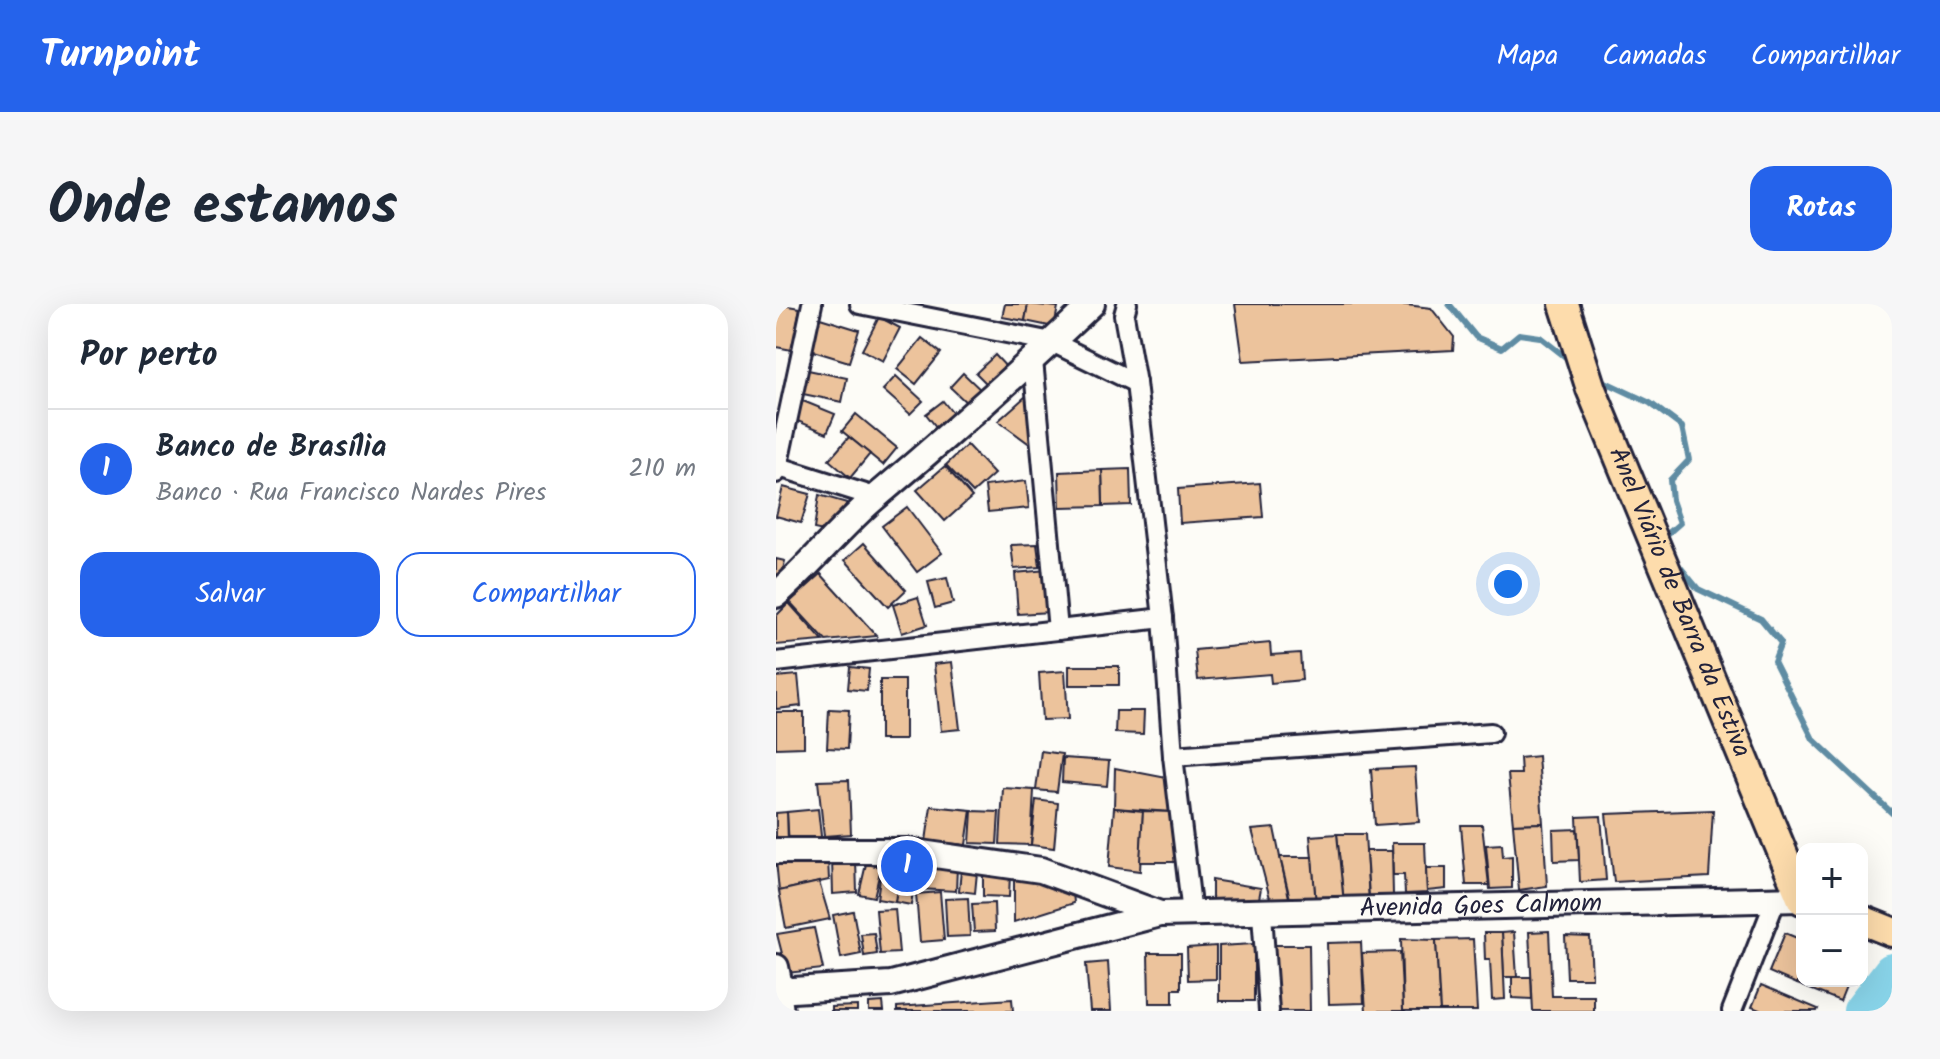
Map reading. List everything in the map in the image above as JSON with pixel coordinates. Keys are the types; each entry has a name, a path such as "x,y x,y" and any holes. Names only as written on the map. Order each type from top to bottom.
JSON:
{"main road":[{"path":"776,595 810,565 875,497 916,466 1092,304"},
{"name":"Anel Viário de Barra da Estiva","path":"1564,304 1591,389 1793,899"},
{"path":"776,851 907,851 1041,870 1160,914"},
{"name":"Avenida Goes Calmom","path":"1160,914 1262,914 1793,899"},
{"path":"779,990 891,984 1160,914"}],"street":[{"path":"812,304 777,469 875,497"},
{"path":"860,304 1052,342 1136,383"},
{"path":"1127,304 1124,315 1136,383 1163,618 1173,756 1192,914"},
{"path":"1033,360 1058,630"},
{"path":"776,662 1163,618"},
{"path":"1173,756 1491,733"},
{"path":"1732,1011 1793,899"},
{"path":"1262,914 1269,1011"}],"building":[{"path":"776,304 800,308 792,350 776,347"},
{"path":"1005,304 1028,304 1025,321 1002,317"},
{"path":"1028,304 1058,307 1054,327 1025,321"},
{"path":"1235,304 1398,304 1431,308 1454,337 1453,350 1243,361"},
{"path":"879,317 900,328 883,361 862,350"},
{"path":"820,318 859,330 849,362 810,350"},
{"path":"922,338 941,353 916,384 897,369"},
{"path":"995,355 1010,371 992,389 976,373"},
{"path":"808,370 847,378 842,402 803,394"},
{"path":"963,373 984,393 971,407 950,387"},
{"path":"896,376 923,401 910,414 883,390"},
{"path":"1026,396 1031,445 998,421"},
{"path":"803,401 835,414 827,433 795,420"},
{"path":"943,401 958,420 941,433 926,414"},
{"path":"856,414 897,448 883,465 842,431"},
{"path":"849,437 870,454 850,478 829,460"},
{"path":"967,445 994,474 973,493 946,465"},
{"path":"945,466 972,497 945,521 917,490"},
{"path":"1130,469 1131,505 1103,506 1102,470"},
{"path":"1102,470 1103,506 1060,507 1059,472"},
{"path":"1026,481 1029,508 988,512 985,486"},
{"path":"1260,483 1263,517 1180,523 1178,489"},
{"path":"783,487 810,494 801,523 776,516"},
{"path":"819,495 847,503 828,532 814,529"},
{"path":"907,507 942,553 917,572 882,526"},
{"path":"864,543 906,590 888,607 845,560"},
{"path":"1037,544 1040,567 1014,569 1011,545"},
{"path":"776,559 785,561 779,587 776,586"},
{"path":"1047,570 1050,612 1018,614 1015,573"},
{"path":"821,574 877,636 826,641 790,602"},
{"path":"947,578 953,603 935,608 928,582"},
{"path":"918,597 927,625 902,633 893,605"},
{"path":"789,603 823,641 776,645 776,616"},
{"path":"1270,643 1271,655 1300,653 1302,680 1271,683 1270,674 1198,680 1195,650"},
{"path":"952,662 960,729 941,731 934,664"},
{"path":"1069,666 1119,666 1119,685 1069,685"},
{"path":"850,667 869,669 867,691 848,689"},
{"path":"1065,671 1068,719 1042,720 1039,673"},
{"path":"798,675 801,706 776,709 776,677"},
{"path":"880,680 905,680 905,740 880,740"},
{"path":"829,709 849,710 847,749 827,748"},
{"path":"1116,711 1144,711 1143,734 1115,733"},
{"path":"776,712 804,712 804,747 776,748"},
{"path":"1041,751 1062,754 1057,792 1036,790"},
{"path":"1538,756 1543,823 1513,824 1508,774 1521,774 1520,758"},
{"path":"1063,758 1109,761 1107,786 1062,782"},
{"path":"1415,767 1419,822 1375,825 1371,769"},
{"path":"1115,768 1172,779 1171,812 1114,808"},
{"path":"849,780 851,834 824,836 818,781"},
{"path":"1003,788 1034,790 1031,845 1000,844"},
{"path":"1036,800 1058,803 1054,848 1031,845"},
{"path":"931,806 971,810 966,845 926,841"},
{"path":"1114,808 1143,811 1140,871 1109,867"},
{"path":"818,809 822,845 789,847 787,812"},
{"path":"1713,810 1709,877 1614,882 1606,814"},
{"path":"972,811 999,812 997,844 970,843"},
{"path":"1143,811 1171,812 1175,862 1140,862"},
{"path":"787,812 788,842 776,843 776,813"},
{"path":"1601,816 1606,880 1580,882 1577,817"},
{"path":"1543,823 1547,886 1519,890 1513,824"},
{"path":"1461,825 1482,825 1489,885 1466,885"},
{"path":"1274,828 1290,902 1271,902 1252,830"},
{"path":"1577,829 1579,860 1554,861 1553,830"},
{"path":"1337,834 1365,834 1369,902 1344,904"},
{"path":"1337,834 1344,904 1316,905 1310,836"},
{"path":"1392,843 1425,843 1427,893 1405,894 1404,875 1393,875"},
{"path":"1502,844 1503,857 1512,856 1512,888 1490,889 1486,845"},
{"path":"1366,851 1392,851 1393,895 1369,896"},
{"path":"1280,857 1312,857 1316,905 1292,907"},
{"path":"828,859 829,880 779,891 776,860"},
{"path":"832,859 856,860 857,892 833,894"},
{"path":"900,863 917,865 911,905 895,902"},
{"path":"866,864 881,867 874,897 859,894"},
{"path":"882,864 900,866 895,902 877,899"},
{"path":"922,864 957,866 956,891 920,889"},
{"path":"1426,868 1446,868 1446,889 1427,891"},
{"path":"961,870 977,872 975,893 959,891"},
{"path":"983,872 1010,873 1009,897 983,896"},
{"path":"1014,873 1073,892 1074,903 1014,922"},
{"path":"1212,880 1261,888 1258,904 1212,901"},
{"path":"819,882 830,919 786,928 779,891"},
{"path":"940,892 944,940 920,942 916,894"},
{"path":"968,898 970,936 947,937 945,899"},
{"path":"994,903 995,931 974,932 972,904"},
{"path":"895,909 899,953 880,954 876,910"},
{"path":"853,911 861,954 841,958 833,915"},
{"path":"814,928 823,969 787,973 777,934"},
{"path":"1549,931 1552,996 1594,996 1594,1011 1533,1011 1529,932"},
{"path":"1514,932 1517,977 1504,977 1502,933"},
{"path":"874,933 877,954 864,956 861,934"},
{"path":"1484,933 1502,933 1505,999 1492,1000 1490,960 1485,960"},
{"path":"1785,933 1796,938 1796,984 1769,972"},
{"path":"1565,936 1590,937 1592,978 1567,978"},
{"path":"1401,939 1436,940 1440,1011 1403,1011"},
{"path":"1473,939 1477,1011 1440,1011 1436,940"},
{"path":"1361,942 1364,1003 1329,1004 1327,943"},
{"path":"1254,944 1254,1001 1219,1001 1219,946"},
{"path":"1275,945 1309,945 1310,1011 1276,1011"},
{"path":"1216,946 1216,979 1188,980 1187,948"},
{"path":"1400,952 1403,1011 1366,1011 1362,953"},
{"path":"1148,953 1181,953 1181,989 1173,989 1173,1003 1149,1003"},
{"path":"1108,962 1111,1011 1090,1011 1086,964"},
{"path":"1512,977 1531,977 1532,999 1512,998"},
{"path":"1761,985 1818,1009 1762,1011 1752,1007"},
{"path":"1805,987 1846,987 1840,1001"},
{"path":"1012,999 1013,1011 897,1011 897,1007"},
{"path":"883,1002 884,1011 869,1011 869,1003"},
{"path":"857,1006 857,1011 831,1011 831,1007"}],"waterway":[{"path":"1449,304 1476,337 1502,348 1519,334 1540,337 1573,363"},
{"path":"1599,379 1650,403 1682,427 1689,460 1670,480 1672,500 1680,523 1664,537 1665,541"},
{"path":"1676,562 1698,589 1761,619 1781,643 1774,661 1813,739 1892,813"},
{"path":"1862,1011 1892,972"}],"place":[{"name":"Banco de Brasília","path":"907,866"}]}
